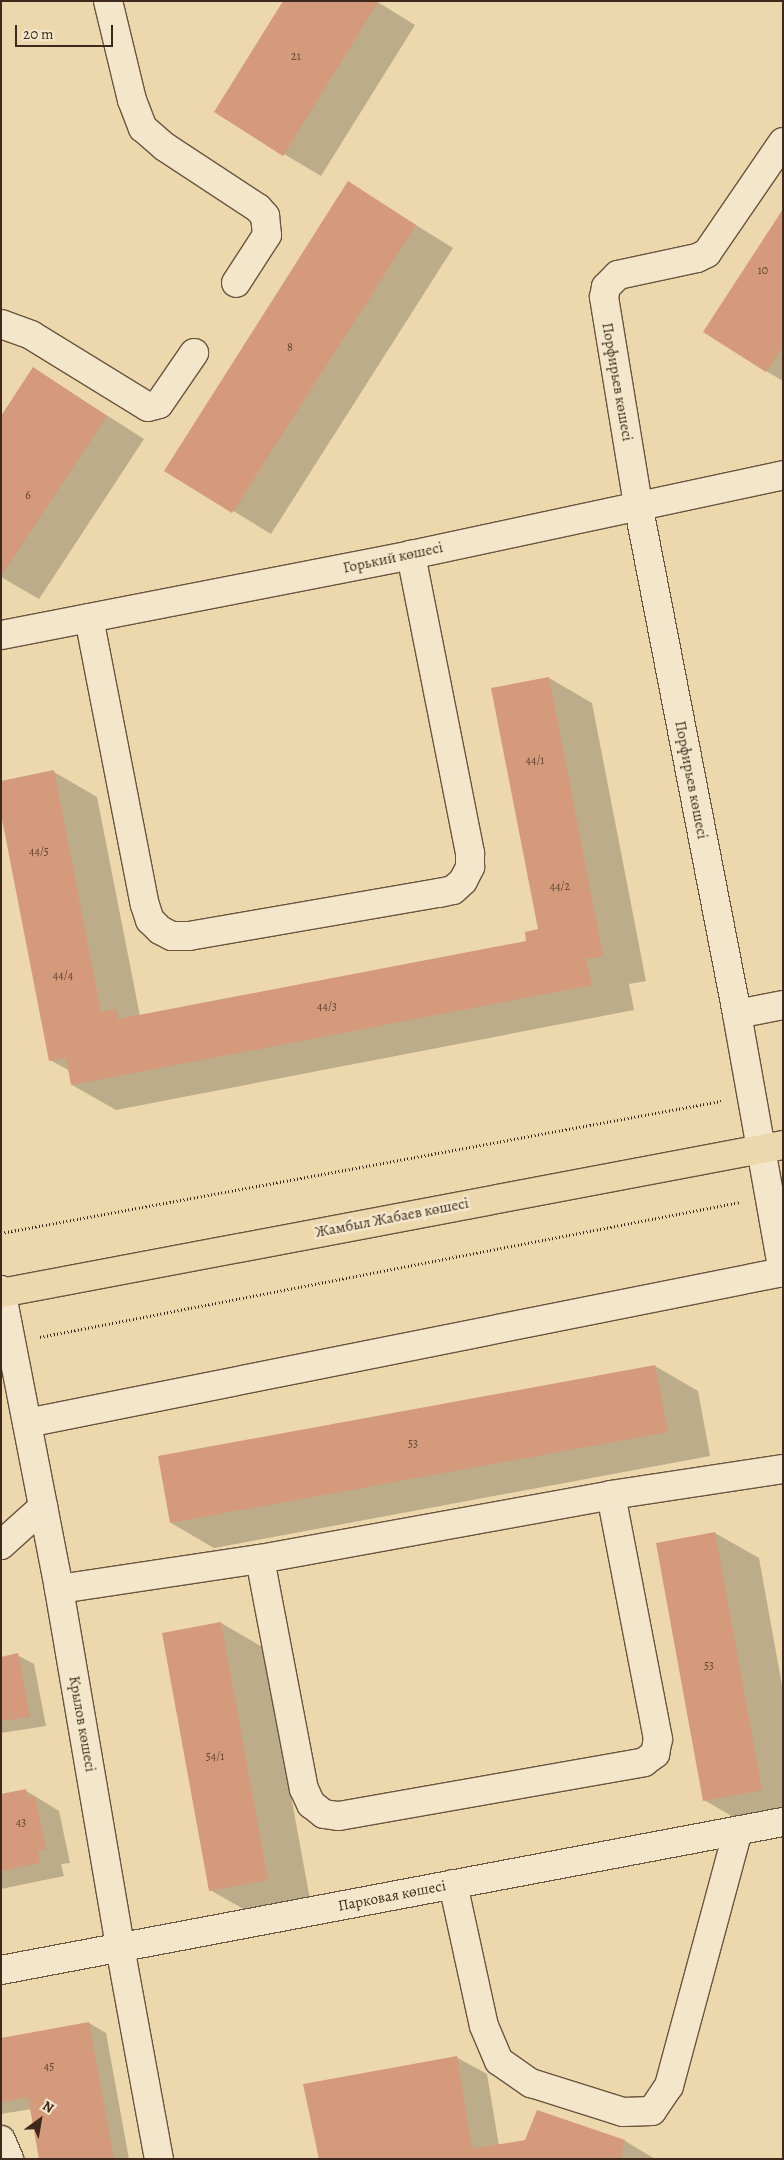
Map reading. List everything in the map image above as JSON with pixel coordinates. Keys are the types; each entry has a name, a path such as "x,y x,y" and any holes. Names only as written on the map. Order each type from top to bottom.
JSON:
{"main road":[{"name":"Жамбыл Жабаев көшесі","path":"1,1292 772,1147"}],"street":[{"path":"108,1 132,100 143,128 165,147 258,208 265,216 267,235 236,283"},
{"name":"Порфирьев көшесі","path":"783,142 707,253 697,258 618,275 606,287 605,310 638,504 737,1014 751,1096 772,1147 769,1196 783,1272"},
{"path":"1,324 31,334 148,407 159,404 194,353"},
{"name":"Горький көшесі","path":"1,635 411,555 638,504 783,475"},
{"path":"89,618 145,906 150,920 160,930 172,936 189,936 439,893 453,890 463,882 470,867 470,853 411,555"},
{"path":"737,1014 783,1005"},
{"path":"27,1423 783,1272"},
{"name":"Крылов көшесі","path":"1,1292 44,1507 120,1947 160,2159"},
{"path":"59,1589 260,1559 611,1495 783,1469"},
{"path":"260,1559 304,1789 311,1804 324,1814 339,1816 644,1762 655,1754 658,1739 611,1495"},
{"path":"1,1545 44,1507"},
{"name":"Парковая көшесі","path":"1,1970 783,1822"},
{"path":"453,1884 484,2026 499,2061 531,2083 623,2112 636,2113 652,2110 669,2086 738,1831"},
{"path":"1,2140 8,2159"}],"path":[{"path":"1,1233 751,1096"},
{"path":"11,1343 769,1196"}],"building":[{"path":"283,1 378,2 283,156 214,112"},
{"path":"348,181 416,225 232,513 164,471"},
{"path":"783,209 783,346 766,372 703,332"},
{"path":"33,367 107,416 1,576 1,416"},
{"path":"549,677 603,956 586,959 592,985 71,1085 66,1058 49,1061 1,814 1,781 54,770 101,1012 116,1009 118,1019 526,941 525,932 538,929 491,688"},
{"path":"655,1365 668,1432 170,1523 158,1456"},
{"path":"715,1532 762,1790 703,1801 656,1543"},
{"path":"221,1622 268,1880 209,1891 162,1633"},
{"path":"18,1653 30,1717 1,1721 1,1657"},
{"path":"26,1789 27,1797 35,1796 46,1849 38,1851 40,1863 1,1871 1,1794"},
{"path":"89,2022 114,2159 39,2159 28,2097 1,2102 1,2038"},
{"path":"457,2056 472,2149 525,2140 537,2110 625,2140 620,2159 319,2159 303,2084"}]}
